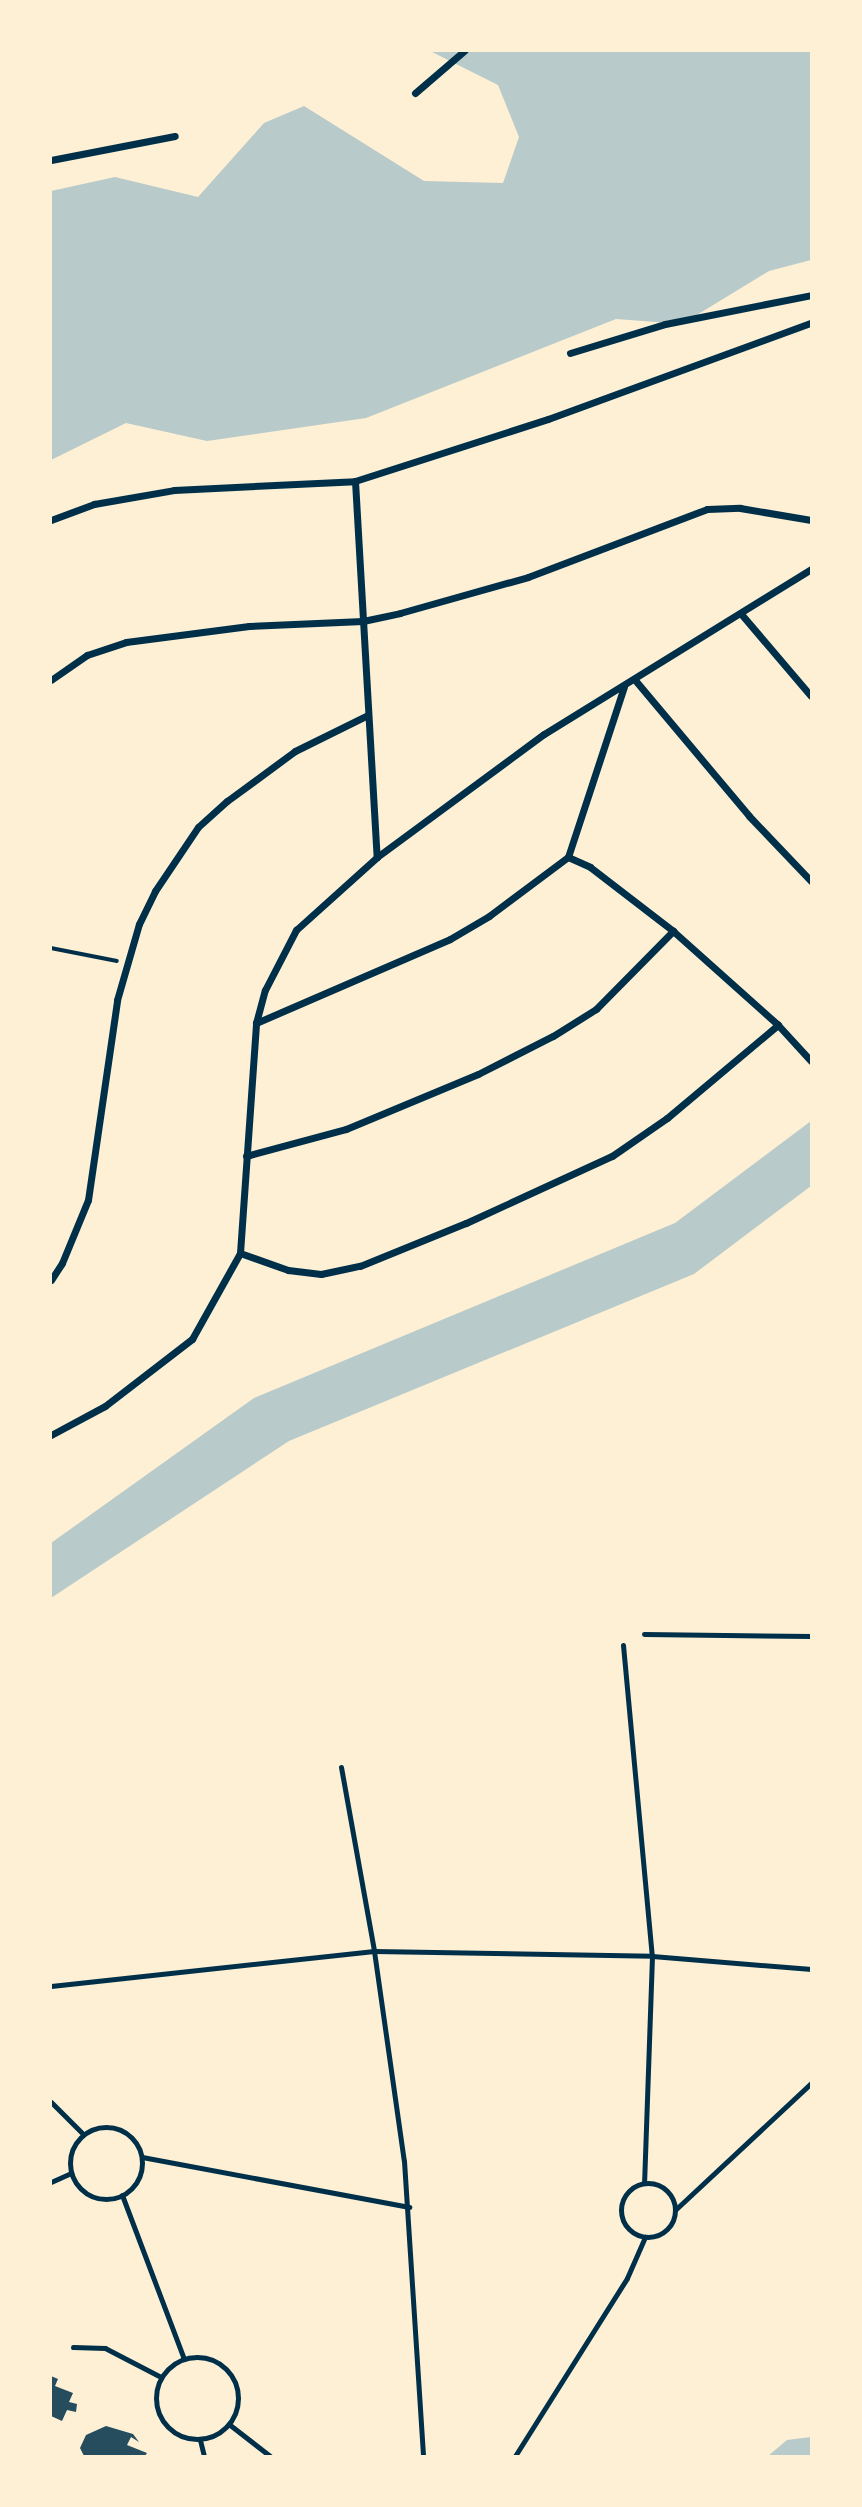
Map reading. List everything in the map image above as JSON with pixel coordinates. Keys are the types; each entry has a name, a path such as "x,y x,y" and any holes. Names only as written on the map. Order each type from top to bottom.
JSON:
{"street":[{"path":"415,93 464,51"},
{"path":"51,160 175,136"},
{"path":"570,354 664,324 811,295"},
{"path":"51,520 94,504 174,490 355,481 548,419 811,323"},
{"path":"355,481 377,857"},
{"path":"51,680 87,655 126,642 249,626 363,621 528,577 707,509 740,508 811,520"},
{"path":"51,1435 105,1406 192,1339 240,1253 256,1023 265,990 296,930 377,857 544,734 742,615 811,569"},
{"path":"742,615 811,696"},
{"path":"635,680 749,816 811,881"},
{"path":"256,1023 450,939 489,916 568,856 625,686"},
{"path":"51,1280 88,1200 126,963 155,891 198,827 295,751 368,715"},
{"path":"568,856 590,867 673,932 778,1025 811,1061"},
{"path":"246,1156 346,1129 478,1074 552,1036 596,1009 673,932"},
{"path":"240,1253 288,1270 321,1274 396,1253 612,1156 667,1118 778,1025"}],"lane":[{"path":"644,1634 811,1636"},
{"path":"623,1645 652,1956 644,2183"},
{"path":"341,1767 374,1951 409,2207 423,2456"},
{"path":"51,1986 374,1951 652,1956 811,1969"},
{"path":"515,2456 626,2278 645,2237 669,2227 675,2210 811,2083"},
{"path":"51,2102 83,2134"},
{"path":"142,2157 138,2179 122,2195 98,2198 77,2185 71,2174 69,2159 83,2134 103,2126 124,2131 142,2157 409,2207"},
{"path":"51,2182 71,2174"},
{"path":"644,2183 669,2193 675,2210"},
{"path":"644,2183 623,2198 621,2215 629,2230 645,2237"},
{"path":"122,2195 184,2359"},
{"path":"73,2347 105,2348 162,2377"},
{"path":"184,2359 211,2359 232,2375 239,2400 230,2425 200,2440 175,2433 159,2414 156,2401 162,2377 184,2359"},
{"path":"230,2425 270,2456"},
{"path":"200,2440 204,2456"}],"path":[{"path":"51,948 126,963"}],"shaded area":[{"path":"430,51 811,51 811,260 769,271 682,324 616,319 366,418 207,441 126,423 51,460 51,191 115,177 198,197 264,123 304,106 424,181 503,183 519,137 498,85"},
{"path":"811,1121 811,1186 694,1274 289,1441 51,1598 51,1543 254,1398 675,1223"},
{"path":"811,2437 811,2456 768,2456 787,2440"}],"building":[{"path":"51,2376 58,2379 55,2386 73,2393 69,2402 77,2404 76,2412 67,2410 62,2421 51,2416"},
{"path":"106,2426 133,2434 139,2442 131,2437 127,2445 147,2453 145,2456 84,2456 80,2448 86,2435"}]}
